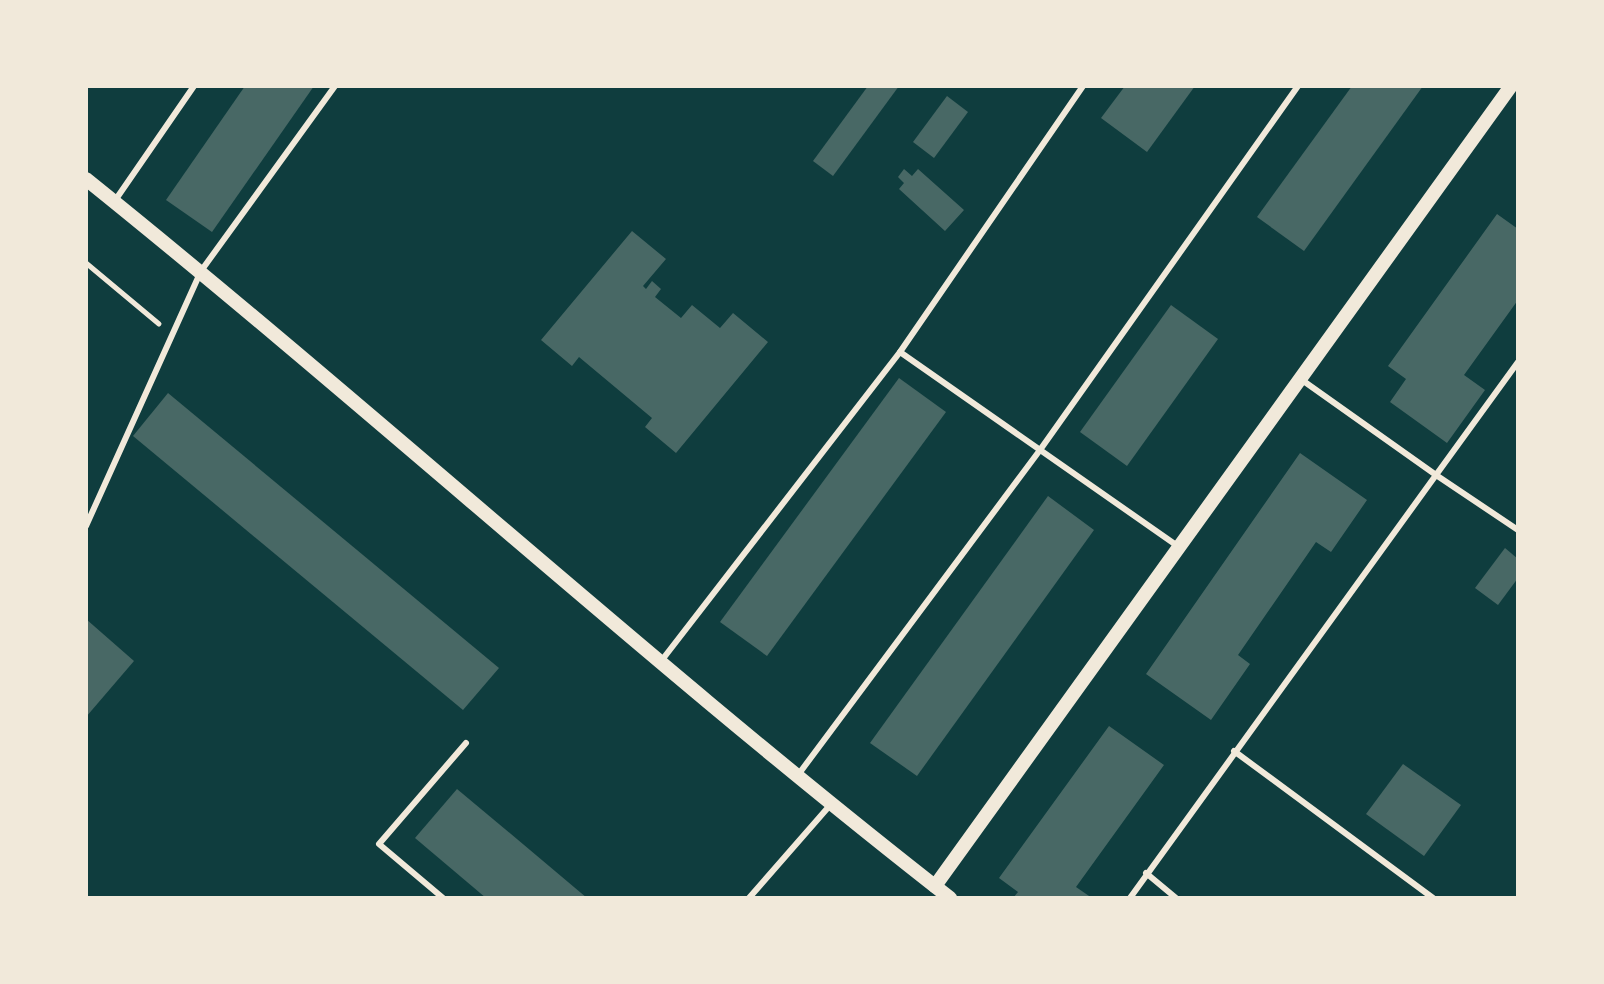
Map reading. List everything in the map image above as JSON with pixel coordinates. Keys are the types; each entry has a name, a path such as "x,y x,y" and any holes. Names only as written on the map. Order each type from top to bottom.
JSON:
{"street":[{"path":"935,886 1511,86"},
{"path":"86,179 201,271 661,661 950,898"}],"lane":[{"path":"114,202 194,86"},
{"path":"86,526 201,271 335,86"},
{"path":"661,661 900,352 1083,86"},
{"path":"798,775 1040,450 1298,86"},
{"path":"900,352 1179,548"},
{"path":"1130,898 1518,362"},
{"path":"1301,379 1518,530"},
{"path":"443,898 379,844 466,743"},
{"path":"1234,751 1433,898"},
{"path":"749,898 832,803"},
{"path":"1146,873 1176,898"}],"path":[{"path":"86,263 172,335"}],"building":[{"path":"245,86 314,86 212,232 166,200"},
{"path":"868,86 899,86 833,176 813,161"},
{"path":"1125,86 1195,86 1147,152 1101,118"},
{"path":"1352,86 1423,86 1304,251 1257,217"},
{"path":"947,96 968,112 934,158 913,142"},
{"path":"904,169 912,176 918,169 964,210 945,231 899,189 904,183 898,177"},
{"path":"1497,214 1518,229 1518,300 1464,375 1485,390 1447,443 1390,402 1406,379 1388,366"},
{"path":"632,231 666,259 643,286 646,289 652,281 661,289 655,297 681,318 692,305 720,328 733,313 768,342 676,453 645,427 652,418 579,357 572,366 541,340"},
{"path":"1171,305 1218,339 1127,466 1080,432"},
{"path":"899,378 946,412 767,656 720,622"},
{"path":"168,393 499,668 463,710 133,436"},
{"path":"1300,453 1367,500 1331,552 1316,542 1238,655 1250,664 1211,720 1146,674"},
{"path":"1048,496 1094,530 917,776 870,743"},
{"path":"1505,548 1518,559 1518,578 1498,605 1475,588"},
{"path":"86,619 134,661 86,717"},
{"path":"1109,726 1164,765 1076,887 1092,898 1013,898 1018,892 999,878"},
{"path":"1403,764 1461,805 1424,856 1366,814"},
{"path":"457,789 587,898 486,898 415,838"}]}
